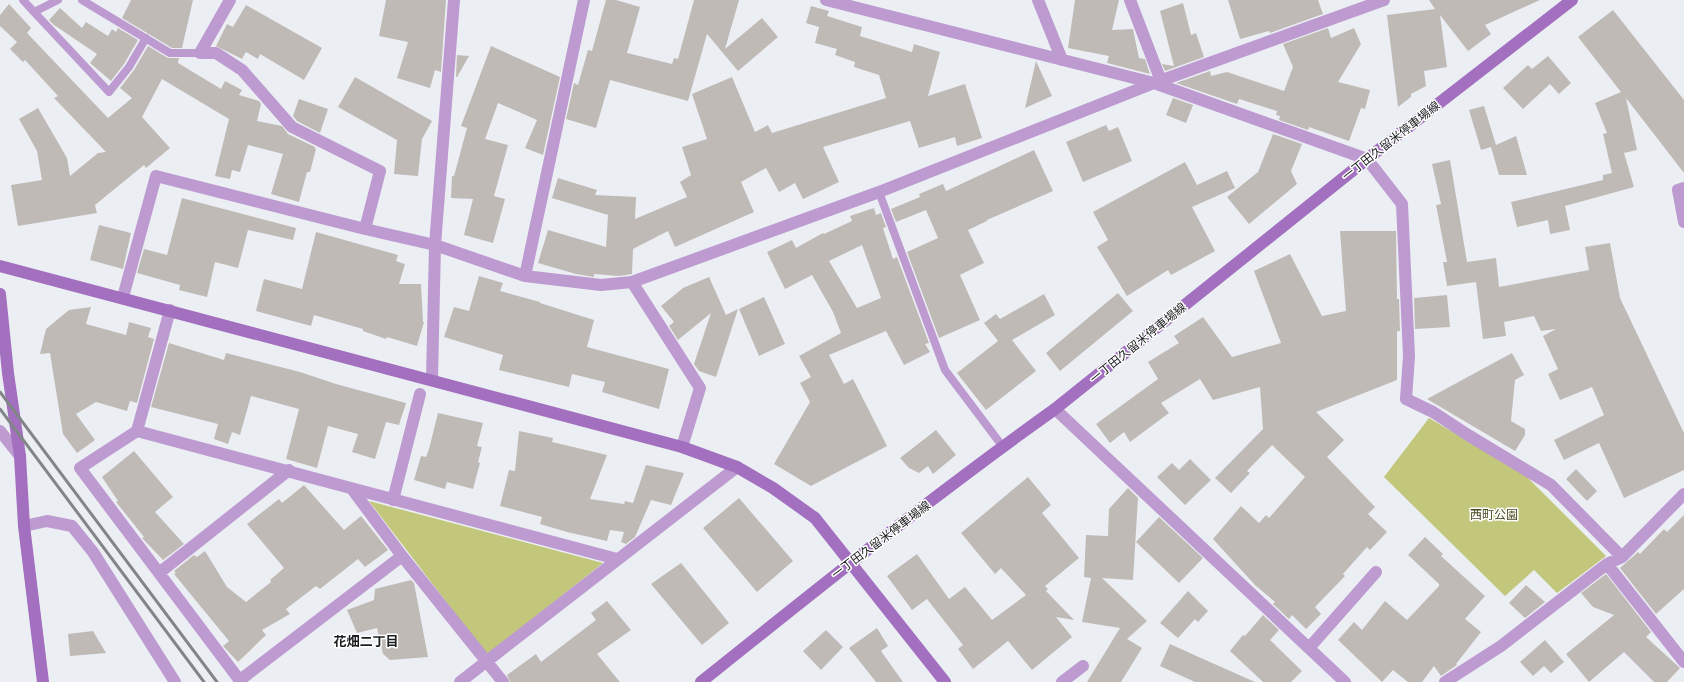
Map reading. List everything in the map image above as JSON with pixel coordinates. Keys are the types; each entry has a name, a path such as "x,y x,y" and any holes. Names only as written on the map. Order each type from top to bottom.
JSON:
{"street":[{"path":"230,0 200,53 216,53 242,70 292,127 380,171 365,229"},
{"path":"432,379 435,245 454,0"},
{"path":"526,276 584,0"},
{"path":"826,0 860,4 1062,60 1158,82 1367,159 1402,204 1409,356 1406,399 1433,412 1551,485 1622,557"},
{"path":"1038,0 1062,60"},
{"path":"1130,0 1158,82"},
{"path":"123,298 156,176 365,229 435,245 526,276 601,285 632,282 879,192 1158,82 1370,3 1384,0"},
{"name":"一丁田久留米停車場線","path":"701,682 850,563 1055,409 1367,159 1572,0"},
{"path":"1684,188 1678,190 1684,222"},
{"path":"0,266 432,379 682,447 737,467 773,488 814,518 945,682"},
{"path":"632,282 700,388 682,447"},
{"path":"0,294 4,368 20,456 24,526 43,682"},
{"path":"170,310 137,431 80,468 241,681 402,556"},
{"path":"393,500 420,394"},
{"path":"1055,409 1345,682"},
{"path":"0,431 20,456"},
{"path":"137,431 289,470 352,489 617,559"},
{"path":"460,682 737,467"},
{"path":"160,573 289,470"},
{"path":"352,489 402,556 503,682"},
{"path":"1445,682 1501,646 1607,564 1622,557 1684,494"},
{"path":"24,526 47,521 72,526 93,552 175,682"},
{"path":"1607,564 1684,662"},
{"path":"1309,648 1376,572"},
{"path":"1062,682 1083,666"}],"lane":[{"path":"23,0 109,92 129,67 146,38"},
{"path":"34,12 58,0"},
{"path":"82,0 170,53 200,53"},
{"path":"879,192 945,370 1003,447"}],"green space":[{"name":"西町公園","path":"1429,418 1524,474 1606,556 1557,593 1534,570 1505,596 1384,477"},
{"path":"369,501 603,563 487,655"}],"building":[{"path":"131,0 193,0 182,48 172,48 122,18"},
{"path":"386,0 446,0 441,72 435,70 430,88 397,78 408,42 379,36"},
{"path":"606,0 616,0 640,7 627,53 672,64 674,58 678,59 694,0 739,0 725,49 762,18 778,37 738,71 707,34 688,101 610,80 596,128 566,119 574,83 578,85 588,50 592,51"},
{"path":"1075,0 1119,0 1112,30 1133,29 1139,58 1145,59 1150,74 1107,63 1109,56 1068,48"},
{"path":"1228,0 1318,0 1323,14 1270,33 1269,31 1240,39"},
{"path":"1429,0 1540,0 1485,25 1491,34 1468,51 1440,15 1447,67 1424,71 1426,86 1411,94 1411,97 1398,107 1387,15 1435,9"},
{"path":"1183,3 1191,35 1196,33 1204,57 1165,71 1162,64 1174,66 1160,11"},
{"path":"9,4 31,28 27,33 108,118 132,98 120,88 134,70 148,46 168,58 179,58 178,63 221,89 225,81 242,90 239,95 259,101 261,104 257,121 282,126 288,134 315,147 316,149 310,172 307,172 299,202 271,194 283,154 248,145 240,172 232,170 230,179 215,176 229,119 162,79 142,117 170,148 146,168 144,165 95,205 97,213 18,226 11,185 42,180 37,151 19,119 38,108 67,158 70,176 98,153 106,152 54,98 58,96 25,60 23,62 10,49 17,42 0,26 0,15"},
{"path":"246,5 322,48 304,80 260,54 258,59 246,52 242,59 216,46 227,24 233,27"},
{"path":"811,6 829,11 827,16 862,27 860,36 912,52 914,44 940,52 928,96 965,84 982,138 957,146 955,137 919,148 910,121 823,147 839,182 803,199 795,183 779,192 766,168 741,182 754,212 675,247 668,231 633,249 632,274 619,276 594,274 594,277 576,274 538,263 548,230 606,247 608,215 552,198 558,178 597,190 595,195 636,197 635,219 687,197 680,182 691,175 682,147 707,139 692,94 732,77 755,132 768,125 772,133 886,98 879,75 854,67 855,62 835,55 837,49 815,43 819,27 806,23"},
{"path":"60,8 82,28 86,22 108,36 112,29 116,32 118,28 138,40 124,64 111,81 90,63 97,54 49,20"},
{"path":"1613,10 1684,100 1684,173 1626,98 1637,150 1624,153 1634,187 1565,206 1570,230 1550,234 1548,220 1517,227 1511,202 1603,180 1603,175 1612,173 1603,134 1607,133 1595,103 1621,92 1578,37"},
{"path":"1328,28 1331,38 1354,28 1361,44 1338,82 1370,90 1365,109 1361,108 1349,141 1309,127 1308,130 1279,120 1280,116 1276,115 1277,111 1239,99 1237,104 1176,83 1210,71 1211,76 1227,72 1284,91 1293,67 1283,44"},
{"path":"491,46 560,77 543,155 525,148 537,120 498,103 485,139 508,145 494,196 505,199 493,243 464,235 473,199 451,198 452,176 454,176 467,128 461,126"},
{"path":"457,55 469,56 456,77"},
{"path":"1548,56 1571,83 1559,94 1550,84 1523,109 1503,88 1528,65 1532,69"},
{"path":"1036,61 1052,96 1025,108"},
{"path":"355,77 432,121 422,139 418,176 394,174 397,140 338,107"},
{"path":"1173,98 1193,105 1186,123 1166,115"},
{"path":"299,99 328,109 320,133 297,121 293,116"},
{"path":"1484,106 1496,145 1516,136 1527,175 1499,175 1491,147 1481,150 1469,110"},
{"path":"1106,125 1109,131 1118,127 1132,161 1083,182 1066,142"},
{"path":"1273,134 1302,144 1291,171 1297,184 1249,224 1227,197 1258,172"},
{"path":"1034,150 1053,191 968,230 984,263 960,275 980,320 939,338 907,252 938,238 926,210 896,222 891,209 920,197 919,194 943,184 946,191"},
{"path":"1450,160 1467,262 1496,258 1499,287 1589,270 1585,247 1610,243 1620,298 1684,433 1684,470 1624,498 1599,443 1564,460 1554,440 1604,415 1592,387 1560,400 1548,374 1558,369 1543,336 1556,329 1541,331 1534,316 1504,322 1506,336 1483,339 1476,282 1447,286 1443,262 1447,262 1436,205 1441,204 1432,164"},
{"path":"1185,162 1197,185 1227,171 1235,188 1192,207 1215,251 1171,275 1168,270 1127,296 1097,247 1108,240 1093,212"},
{"path":"182,198 296,228 293,240 248,230 238,268 215,262 207,297 179,290 180,285 137,273 144,249 167,255"},
{"path":"874,208 876,215 881,213 886,227 883,228 893,259 897,257 929,343 925,344 930,352 904,365 886,331 829,355 844,384 853,379 887,446 811,486 774,464 810,402 800,383 811,377 799,356 841,333 833,312 812,275 785,289 767,252 792,240 796,248 823,233 824,234 852,221 850,216","holes":["862,245 881,298 857,308 829,261"]},
{"path":"99,225 131,233 123,269 90,260"},
{"path":"1340,231 1396,231 1397,299 1399,299 1400,331 1397,331 1397,380 1316,412 1344,440 1327,457 1375,507 1368,514 1387,532 1370,550 1367,547 1343,574 1345,576 1315,607 1321,614 1306,629 1292,615 1289,619 1273,604 1275,602 1255,585 1213,539 1241,506 1259,523 1266,515 1269,518 1305,477 1272,445 1247,471 1250,473 1231,493 1215,478 1263,429 1260,387 1213,400 1200,379 1161,403 1169,413 1130,442 1124,432 1110,443 1096,424 1158,379 1148,362 1179,343 1174,336 1203,317 1232,357 1281,343 1254,271 1290,254 1322,316 1346,311"},
{"path":"316,232 398,255 396,261 405,264 399,284 421,284 424,322 417,346 387,337 386,339 363,331 363,329 314,315 311,326 256,311 264,279 302,289"},
{"path":"479,276 503,283 500,291 540,302 594,320 587,347 669,369 659,409 602,392 605,382 572,374 569,387 499,370 503,355 444,337 454,307 469,311"},
{"path":"709,277 726,315 738,309 716,377 699,371 694,364 711,313 678,340 669,326 674,322 661,306 683,288"},
{"path":"1118,293 1133,311 1060,371 1046,353"},
{"path":"1044,294 1055,315 1012,340 1036,371 986,410 957,373 998,341 984,323 996,314 1000,319"},
{"path":"1447,295 1450,327 1415,329 1414,298"},
{"path":"764,297 785,344 759,356 739,309"},
{"path":"91,307 86,324 126,335 129,322 151,328 148,337 154,339 137,403 130,401 127,411 96,402 76,414 95,440 77,453 63,434 50,353 40,354 46,329 69,310"},
{"path":"169,343 224,360 226,353 300,372 336,384 406,403 399,425 386,422 375,459 352,452 358,434 328,426 317,468 286,459 299,409 251,396 240,435 232,432 228,444 214,439 218,424 151,407"},
{"path":"1512,353 1524,375 1515,380 1511,421 1525,429 1525,435 1515,451 1427,399"},
{"path":"438,413 483,423 477,446 482,447 478,462 480,463 473,489 447,482 445,489 414,480 421,456 426,457 429,449"},
{"path":"936,430 956,455 933,474 928,466 919,473 909,468 900,458"},
{"path":"519,431 553,438 552,442 607,455 590,499 624,504 625,501 633,503 646,465 684,473 671,505 651,500 635,537 626,544 621,542 624,532 610,530 607,541 567,532 540,524 542,517 500,506 509,470 515,471"},
{"path":"134,451 173,497 155,512 184,544 163,560 142,538 144,537 116,502 118,501 102,477"},
{"path":"1190,459 1211,480 1185,505 1157,477 1172,463 1179,470"},
{"path":"1576,469 1597,491 1587,501 1566,479"},
{"path":"1028,477 1051,505 1042,513 1079,558 1045,586 1048,589 1046,591 1074,620 1056,617 1072,637 1032,670 1008,641 973,669 958,649 963,645 927,599 912,610 887,576 917,554 949,599 965,587 992,620 1026,595 1001,568 995,574 961,533"},
{"path":"304,485 344,530 361,516 388,550 365,567 358,559 320,589 316,586 286,609 290,614 262,630 266,635 238,662 223,646 229,641 174,574 176,573 174,571 194,555 197,557 205,551 227,587 246,602 271,582 270,580 284,568 247,524 279,499 282,503"},
{"path":"1128,488 1138,498 1133,580 1102,578 1147,621 1127,639 1142,648 1121,682 1087,682 1120,628 1082,622 1091,578 1084,577 1086,535 1108,536 1109,509"},
{"path":"739,498 793,561 757,592 703,528"},
{"path":"1684,515 1684,589 1656,614 1620,568 1638,552 1640,554 1664,529 1667,532"},
{"path":"1159,517 1203,558 1179,583 1136,542"},
{"path":"1425,537 1443,554 1441,556 1485,596 1465,619 1481,632 1456,664 1457,665 1441,676 1434,666 1422,682 1408,682 1393,670 1382,682 1338,640 1354,622 1362,630 1385,601 1407,620 1439,586 1439,584 1408,555"},
{"path":"681,563 729,623 702,645 651,584"},
{"path":"1606,574 1651,632 1646,637 1680,668 1667,682 1654,682 1624,652 1589,682 1566,654 1614,615 1593,607 1581,593"},
{"path":"411,580 414,583 428,657 390,660 383,654 377,628 357,633 347,610 374,600 375,589"},
{"path":"1526,585 1545,602 1525,618 1509,603"},
{"path":"1188,591 1208,611 1198,622 1195,619 1178,638 1160,623"},
{"path":"607,601 631,630 597,654 620,682 510,682 507,675 536,654 541,662 596,620 591,613"},
{"path":"1263,615 1279,630 1270,640 1302,671 1291,682 1263,682 1230,651 1243,635 1245,636"},
{"path":"877,628 888,646 881,651 903,682 876,682 849,648"},
{"path":"826,630 843,647 821,670 803,651"},
{"path":"93,631 106,653 70,656 68,634"},
{"path":"1545,640 1564,662 1551,673 1544,666 1533,676 1520,662"},
{"path":"1170,644 1255,682 1195,682 1160,666"}],"railway":[{"path":"0,392 217,682"},
{"path":"0,409 204,682"}],"district":[{"name":"花畑二丁目","path":"366,641"}]}
